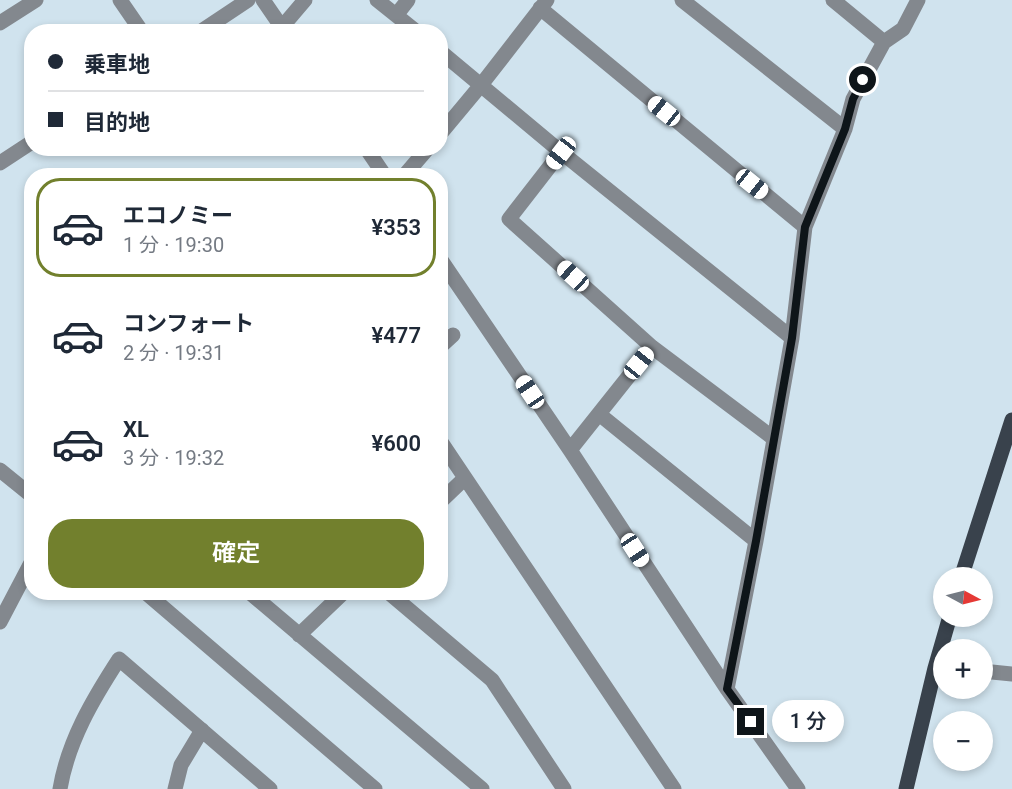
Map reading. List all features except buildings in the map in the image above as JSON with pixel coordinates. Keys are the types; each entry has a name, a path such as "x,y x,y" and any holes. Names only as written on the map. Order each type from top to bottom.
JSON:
{"main road":[{"path":"965,567 1009,440 1012,420"},
{"path":"906,789 933,690"}],"street":[{"path":"0,23 36,0"},
{"path":"120,0 136,24"},
{"path":"212,24 248,0"},
{"path":"263,0 280,24"},
{"path":"288,24 305,0"},
{"path":"377,0 408,24"},
{"path":"397,14 408,0"},
{"path":"682,0 845,129"},
{"path":"833,0 884,42"},
{"path":"727,689 792,338 805,227 845,129 853,99 884,42 903,29 918,0"},
{"path":"448,125 544,4 805,227"},
{"path":"448,58 561,153 792,338"},
{"path":"0,163 24,147"},
{"path":"561,153 509,219 652,347 773,438"},
{"path":"411,168 421,156"},
{"path":"448,270 570,450 727,689 798,789"},
{"path":"448,339 453,334"},
{"path":"570,450 652,347"},
{"path":"598,414 756,541"},
{"path":"448,452 674,789"},
{"path":"0,471 24,490"},
{"path":"448,494 465,478"},
{"path":"0,622 24,576"},
{"path":"155,600 375,789"},
{"path":"258,600 482,789"},
{"path":"299,635 336,600"},
{"path":"397,600 492,680 564,789"},
{"path":"60,789 73,741 94,699 119,659 270,789"},
{"path":"993,672 1012,674"},
{"path":"175,789 181,765 202,730"}],"route":[{"path":"751,722 727,689 792,338 805,227 845,129 853,99 863,80"}]}
